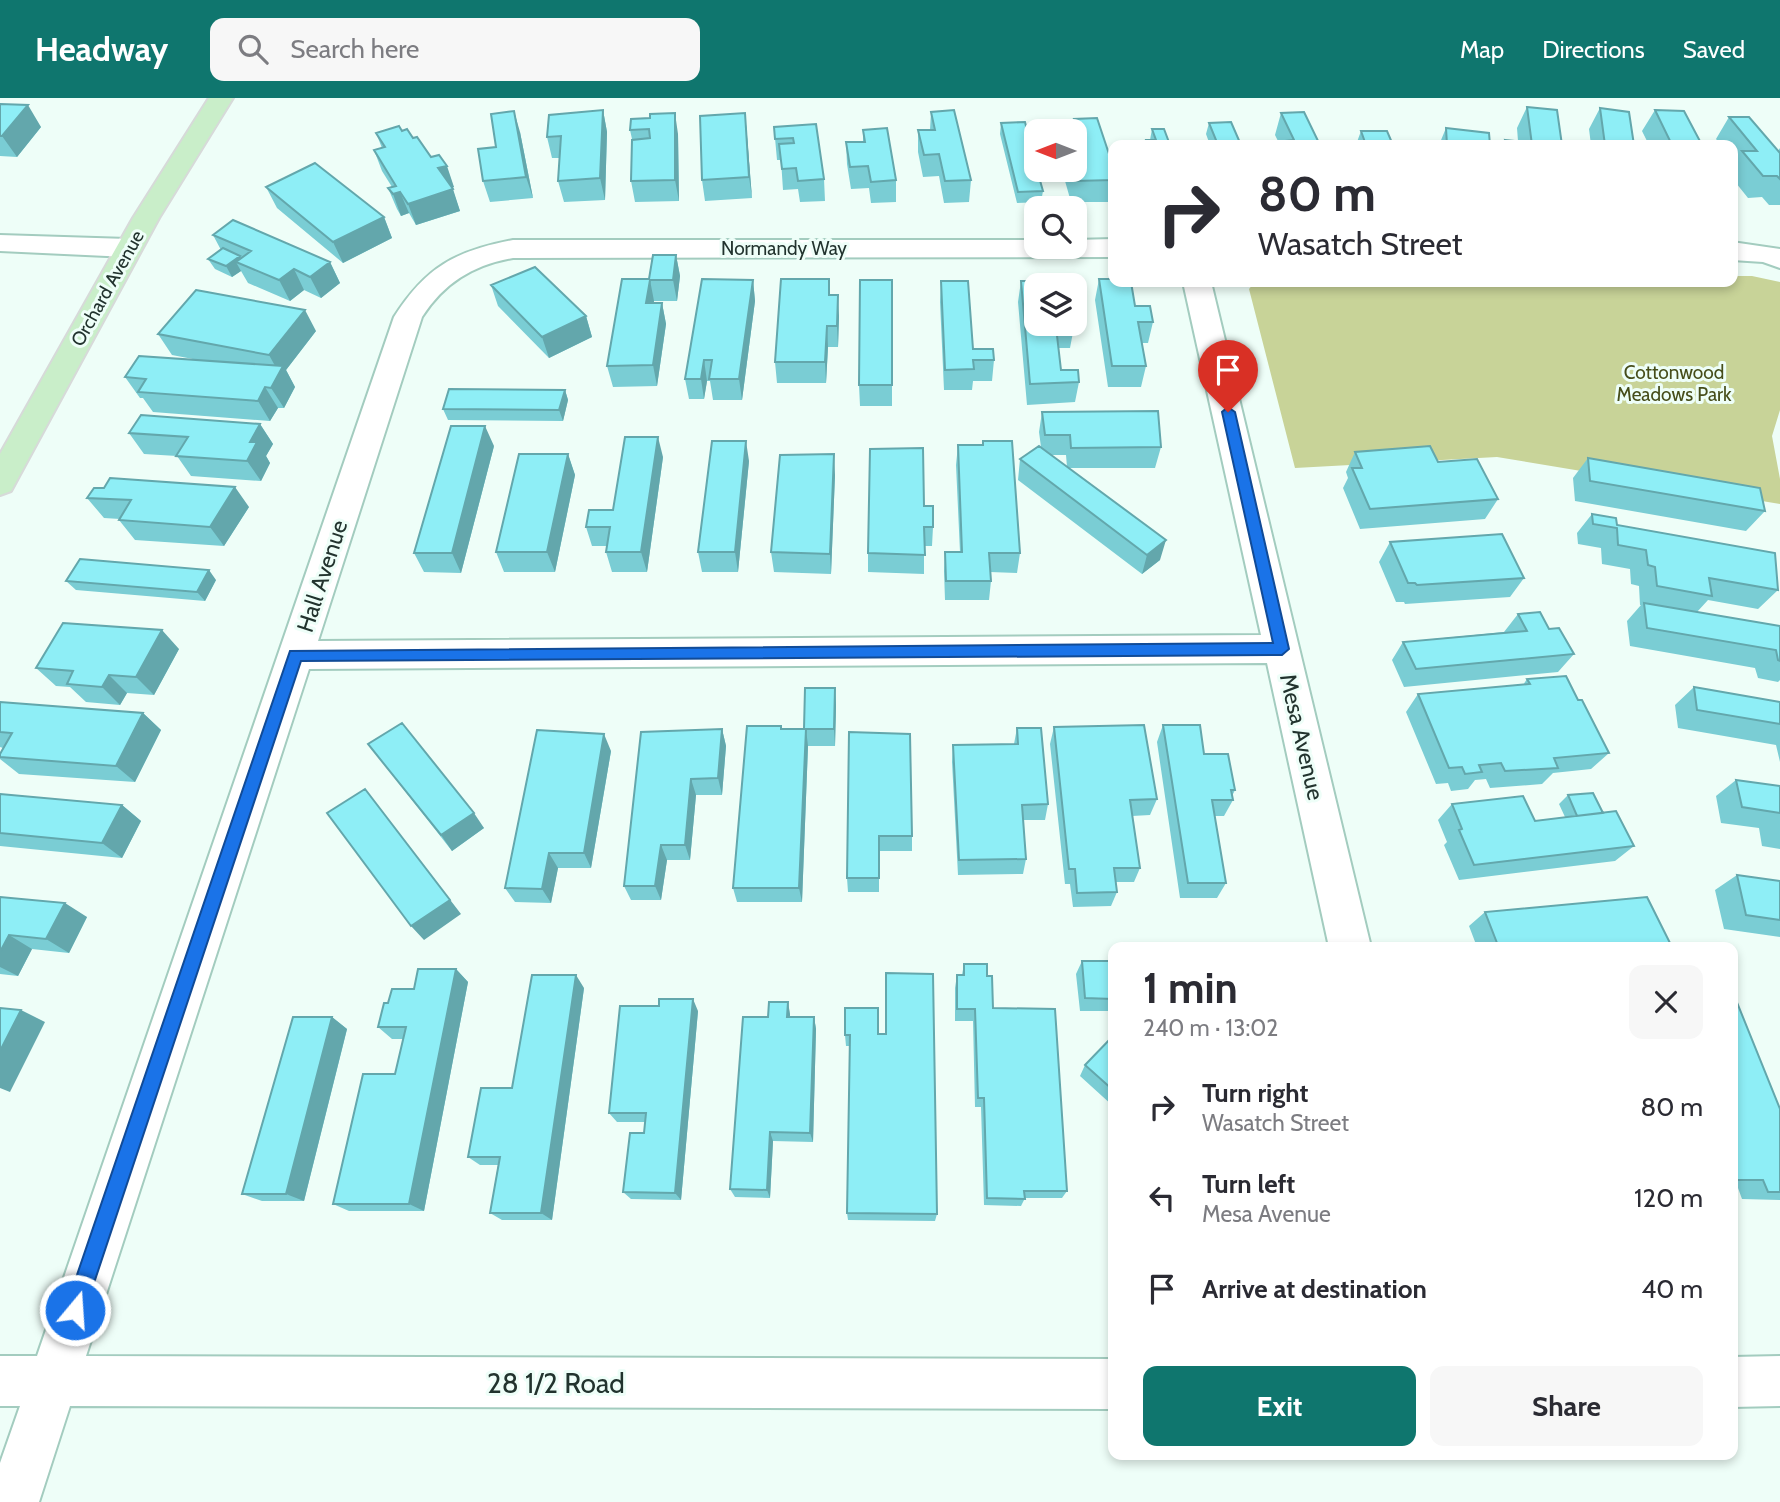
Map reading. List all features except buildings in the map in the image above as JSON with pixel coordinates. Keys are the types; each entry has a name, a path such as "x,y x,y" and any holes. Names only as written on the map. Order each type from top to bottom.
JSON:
{"main road":[{"name":"Orchard Avenue","path":"0,483 128,248 221,98"}],"street":[{"path":"0,243 128,248"},
{"name":"Normandy Way","path":"457,264 482,254 546,248 1108,248"},
{"path":"1738,252 1767,254 1780,259"},
{"name":"Hall Avenue","path":"13,1502 408,317 421,295 457,264"},
{"name":"Mesa Avenue","path":"1198,287 1349,942"},
{"path":"295,655 1282,649"},
{"name":"28 1/2 Road","path":"0,1381 1108,1384"},
{"path":"1738,1382 1780,1381"}],"green space":[{"name":"Cottonwood Meadows Park","path":"1738,276 1780,282 1780,410 1772,436 1780,479 1780,504 1497,457 1295,468 1249,289 1738,287"}],"route":[{"path":"75,1310 295,655 1282,649 1228,412"}]}
